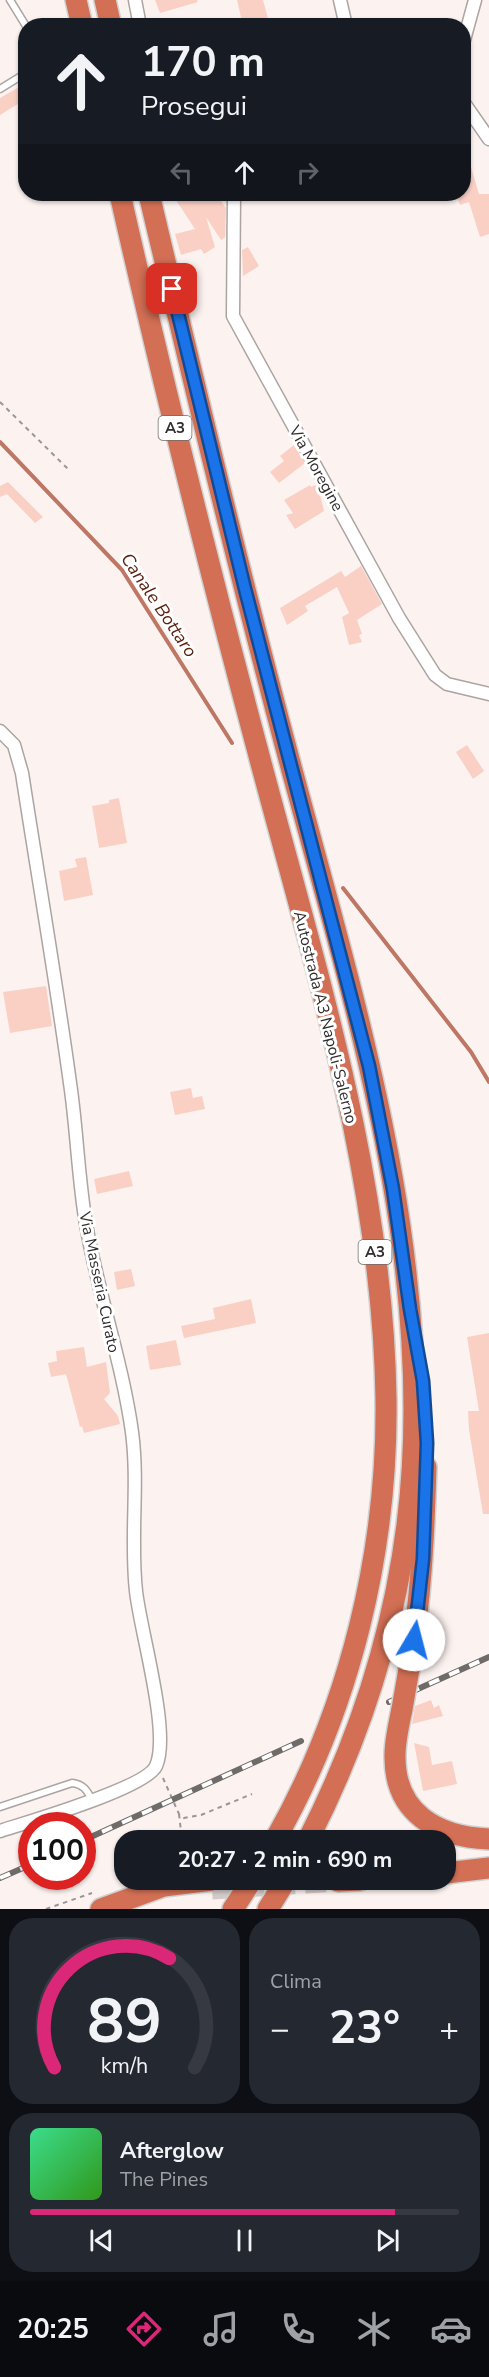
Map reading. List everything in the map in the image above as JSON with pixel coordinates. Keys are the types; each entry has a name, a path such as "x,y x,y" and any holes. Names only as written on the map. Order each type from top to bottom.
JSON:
{"highway":[{"path":"76,0 80,18"},
{"path":"105,0 109,18"},
{"name":"Autostrada A3 Napoli-Salerno","path":"122,201 183,461 336,1051 367,1196 382,1314 386,1403 385,1448 379,1523 366,1597 356,1641 332,1716 304,1784 280,1830"},
{"name":"Autostrada A3 Napoli-Salerno","path":"151,201 245,589 369,1066 393,1189 410,1309 413,1394 411,1484 407,1527 394,1606 382,1653 354,1738 313,1830"},
{"path":"410,1309 423,1381 427,1443 423,1559 418,1612 395,1755 400,1785 408,1801 428,1823 456,1836 489,1839"},
{"path":"456,1863 489,1860"},
{"path":"456,1873 489,1868"},
{"path":"97,1901 146,1890"},
{"path":"124,1909 187,1890"},
{"path":"233,1909 245,1890"},
{"path":"268,1909 280,1890"}],"street":[{"path":"135,0 138,18"},
{"path":"340,0 344,18"},
{"path":"470,18 475,0"},
{"path":"471,113 489,139"},
{"name":"Via Moregine","path":"234,201 233,316 399,618 435,675 447,684 489,694"},
{"name":"Via Masseria Curato","path":"0,731 14,745 22,773 70,1083 86,1223 98,1288 132,1432 135,1581 152,1672 160,1737 160,1755 155,1769"},
{"path":"0,1831 135,1784 155,1769"}],"lane":[{"path":"10,0 21,18"},
{"path":"0,89 18,78"},
{"path":"0,1807 72,1783 87,1789 92,1800"}],"path":[{"path":"0,402 69,470"},
{"path":"155,1769 165,1779 178,1814 180,1830"},
{"path":"178,1814 184,1818 201,1815 252,1794"},
{"path":"46,1909 97,1901"}],"building":[{"path":"155,0 197,0 198,2 160,13"},
{"path":"237,0 263,0 268,18 241,18"},
{"path":"18,88 18,104 0,115 0,98"},
{"path":"471,167 479,194 489,194 489,234 480,237 469,202 460,205 459,201 471,201"},
{"path":"177,201 221,201 226,208 225,237 221,240 206,217 215,247 204,254 201,249 181,255 175,234 195,229"},
{"path":"248,247 259,266 243,276 242,250"},
{"path":"294,445 305,463 279,483 270,472 284,461 280,456"},
{"path":"8,482 43,517 35,523 7,494 0,497 0,486"},
{"path":"310,485 318,487 324,511 295,529 286,515 293,513 284,500"},
{"path":"361,566 382,604 357,620 362,642 349,645 342,617 349,613 337,587 305,606 308,611 287,625 280,608 341,571 345,577"},
{"path":"467,745 484,771 473,779 456,752"},
{"path":"119,798 127,843 99,848 92,806 109,803 109,800"},
{"path":"86,857 93,895 64,901 59,871 77,867 75,859"},
{"path":"46,986 52,1026 10,1033 3,992"},
{"path":"191,1088 193,1098 202,1096 205,1109 175,1115 170,1092"},
{"path":"129,1171 133,1186 97,1194 94,1179"},
{"path":"131,1269 135,1286 117,1290 114,1272"},
{"path":"251,1299 256,1323 184,1338 181,1326 215,1319 213,1308"},
{"path":"489,1333 489,1514 483,1514 469,1430 468,1411 479,1411 467,1337"},
{"path":"176,1340 181,1365 150,1370 146,1346"},
{"path":"84,1347 87,1367 106,1362 110,1393 104,1399 118,1416 120,1424 84,1433 82,1426 80,1427 66,1374 51,1377 48,1363 57,1361 56,1351"},
{"path":"431,1700 434,1708 439,1705 443,1716 412,1724 415,1706"},
{"path":"414,1743 429,1747 432,1765 452,1761 457,1784 423,1791"}],"waterway":[{"name":"Canale Bottaro","path":"0,442 122,570 232,743"},
{"name":"Canale Bottaro","path":"343,888 471,1052 489,1082"}],"railway":[{"path":"389,1702 489,1657"},
{"path":"96,1835 301,1741"},
{"path":"0,1878 18,1870"}],"route":[{"path":"172,289 245,589 369,1066 393,1189 423,1381 427,1443 423,1559 414,1640"}]}
